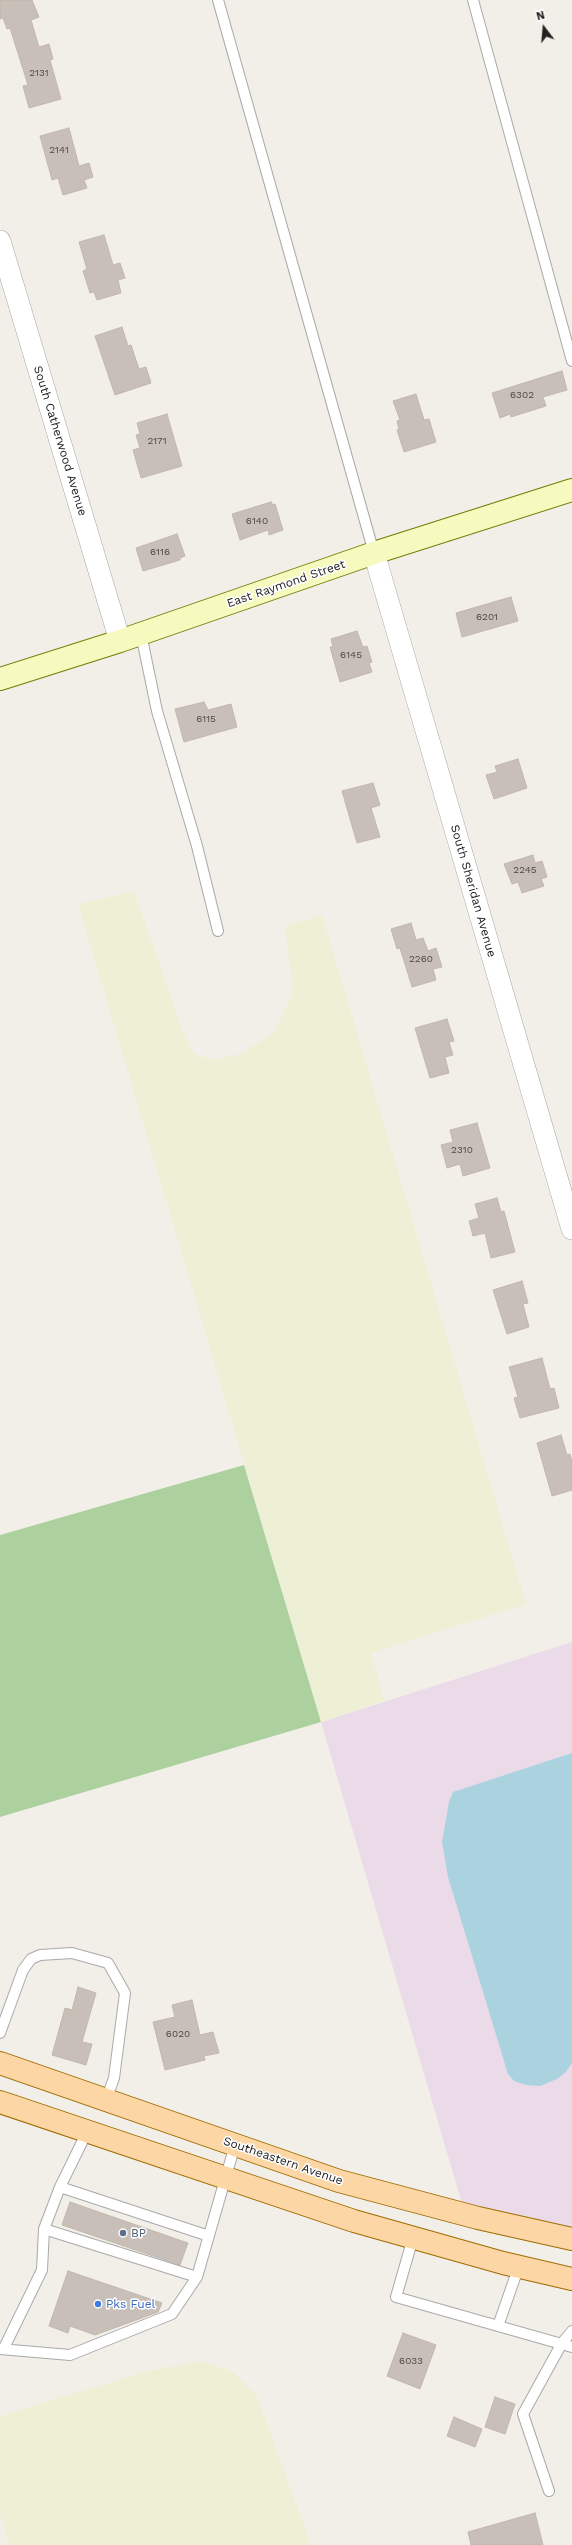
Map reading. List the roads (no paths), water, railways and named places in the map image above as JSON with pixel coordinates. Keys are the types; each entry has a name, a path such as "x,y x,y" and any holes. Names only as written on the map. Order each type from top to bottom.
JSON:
{"main road":[{"name":"East Raymond Street","path":"0,679 120,641 374,553 572,490"},
{"name":"Southeastern Avenue","path":"0,2063 339,2181 478,2218 572,2239"},
{"path":"0,2102 226,2180 413,2238 572,2279"}],"street":[{"name":"South Catherwood Avenue","path":"0,241 120,641"},
{"name":"South Sheridan Avenue","path":"374,553 572,1229"}],"lane":[{"path":"218,0 374,553"},
{"path":"473,0 572,361"},
{"path":"140,634 157,711 195,839 218,931"},
{"path":"0,2033 23,1970 31,1959 40,1955 72,1953 108,1963 125,1993 114,2078 106,2100"},
{"path":"87,2132 60,2187 44,2229 42,2270 2,2348 70,2355 172,2314 197,2277 235,2145"},
{"path":"60,2187 209,2236"},
{"path":"44,2229 197,2277"},
{"path":"413,2238 396,2297 572,2347"},
{"path":"498,2326 519,2266"},
{"path":"548,2491 524,2414 562,2343 572,2332"}],"water":[{"path":"572,1753 572,2063 566,2072 557,2079 540,2086 526,2085 514,2081 508,2074 448,1877 442,1842 449,1802 453,1792"}],"place":[{"name":"BP","path":"123,2233"},
{"name":"Pks Fuel","path":"98,2304"}]}
